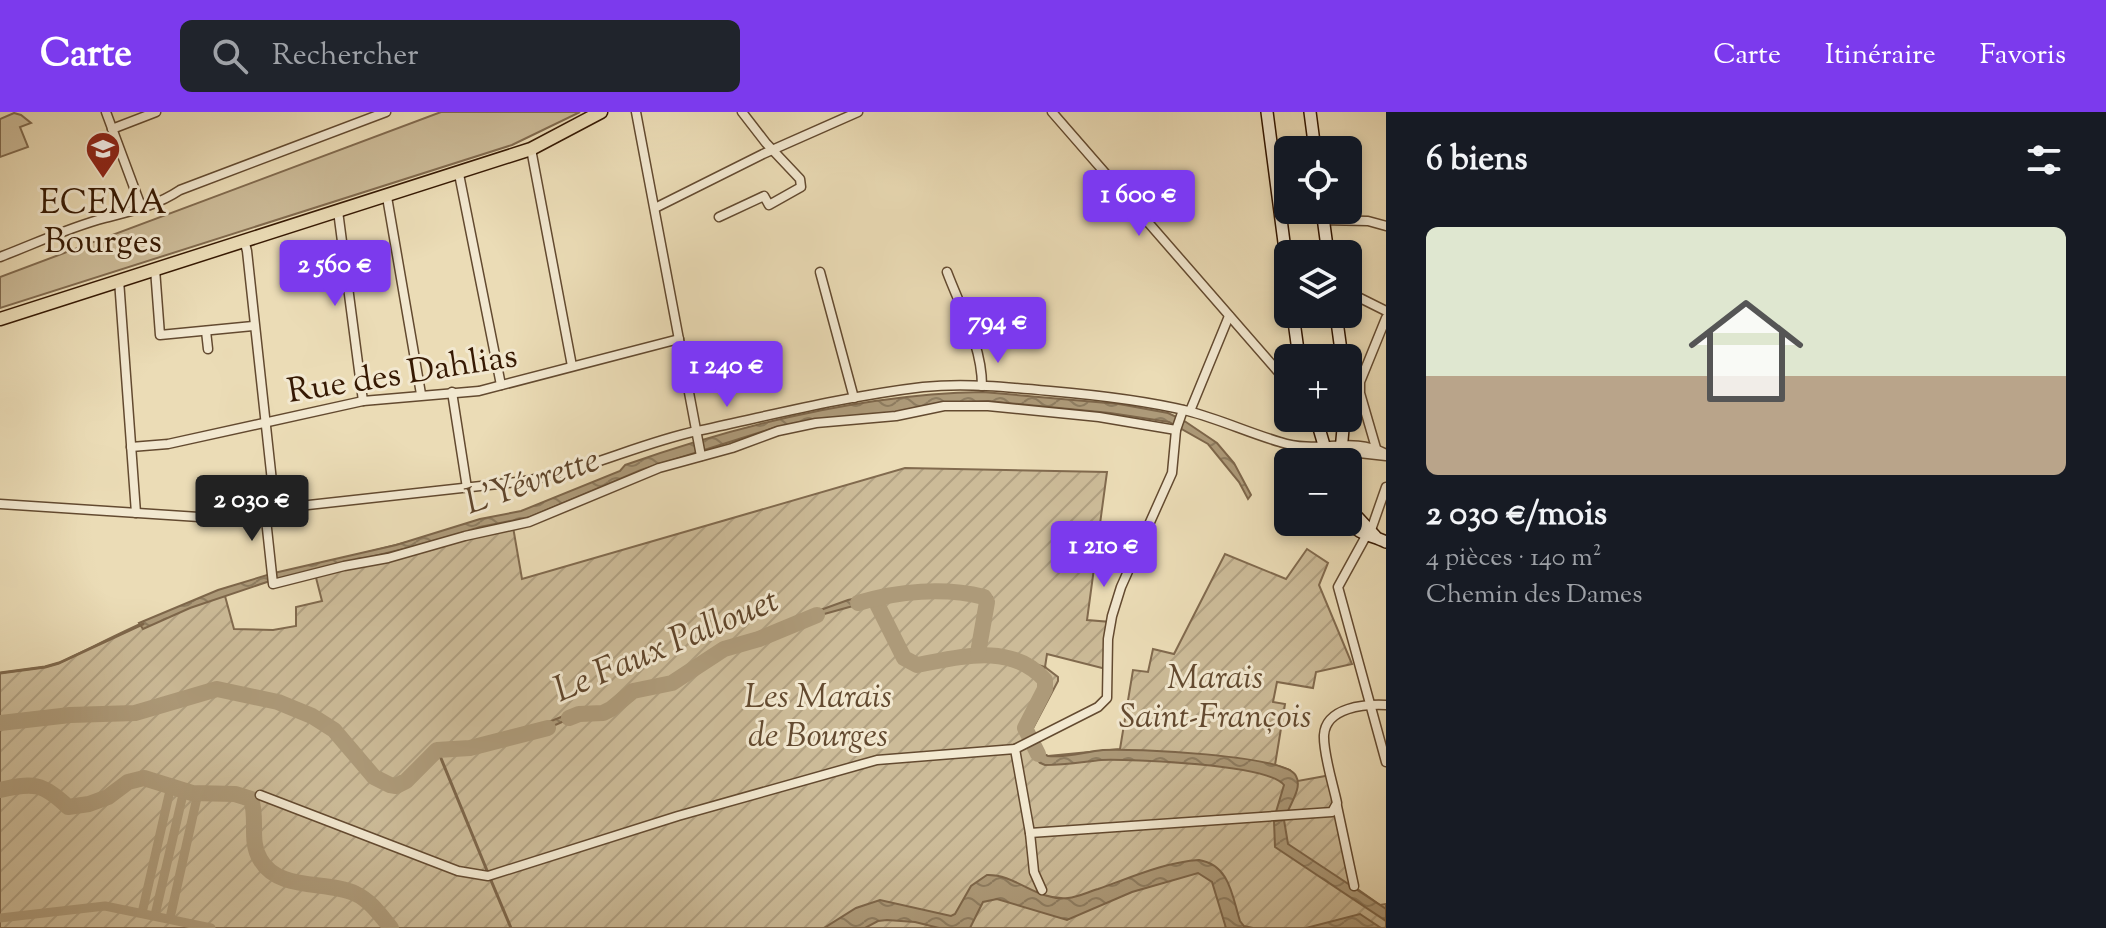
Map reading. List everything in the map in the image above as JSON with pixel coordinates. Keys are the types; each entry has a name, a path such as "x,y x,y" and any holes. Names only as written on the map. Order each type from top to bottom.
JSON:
{"main road":[{"path":"0,319 459,174 531,149 601,112"},
{"path":"1267,112 1284,240"},
{"path":"1310,112 1313,136"},
{"path":"1320,432 1325,447"},
{"path":"1341,446 1342,432"}],"street":[{"path":"106,112 142,209"},
{"path":"112,129 156,112"},
{"path":"0,257 104,218 142,209 180,190 386,112"},
{"path":"636,112 701,455"},
{"path":"719,217 764,196 769,205 801,187 800,179 742,112"},
{"path":"655,208 858,112"},
{"path":"1052,112 1274,367"},
{"path":"531,149 572,366"},
{"path":"459,174 501,385"},
{"path":"387,197 421,394"},
{"path":"338,211 363,401"},
{"path":"1362,220 1386,226"},
{"path":"244,240 264,421 272,579 388,558 529,522 659,468 816,422 896,416 944,406 988,406 1099,417 1176,429"},
{"path":"155,269 160,335 253,326"},
{"path":"820,272 854,398"},
{"path":"947,272 982,366 982,386"},
{"path":"119,280 136,513"},
{"path":"1362,299 1386,311"},
{"path":"260,795 458,871 488,876 678,816 877,760 1015,749 1098,707 1107,698 1108,639 1121,587 1172,473 1176,429 1229,316"},
{"path":"1376,448 1360,393 1363,375 1386,318"},
{"path":"206,331 208,349"},
{"name":"Rue des Dahlias","path":"131,447 168,444 363,401 479,391 679,339"},
{"path":"0,504 199,517 467,488 557,475 698,435 854,398 924,387 982,386 1111,397 1185,412 1303,448 1351,444 1376,448 1386,455"},
{"path":"452,392 467,488"},
{"path":"813,408 816,422"},
{"path":"1341,446 1350,452 1386,455"},
{"path":"1386,487 1374,536 1347,567 1338,587 1386,762"},
{"path":"1354,886 1324,733 1338,712 1372,704 1386,705"},
{"path":"1015,749 1034,872 1042,890"},
{"path":"1030,833 1326,813 1337,806"}],"green space":[{"path":"441,112 580,112 512,145 0,308 0,277"},
{"path":"14,113 31,123 20,127 28,147 0,157 0,119"},
{"name":"Les Marais de Bourges","path":"905,468 1107,472 1087,620 1111,622 1106,669 1047,654 1045,667 1058,677 1058,681 1031,732 1039,751 1048,756 1120,749 1133,670 1148,672 1153,649 1174,654 1225,554 1286,579 1307,549 1328,563 1319,585 1352,664 1316,672 1313,688 1277,682 1273,702 1285,704 1275,765 1290,770 1298,781 1331,775 1356,888 1380,905 1386,904 1386,928 0,928 0,673 59,663 165,613 225,596 234,629 273,630 296,626 296,607 322,601 313,566 506,517 512,521 522,579"}],"water":[{"path":"983,392 1119,404 1168,413 1217,443 1234,463 1251,495 1248,499 1239,482 1208,444 1169,422 988,401 944,403 777,427 641,470 530,517 270,581 190,608 143,629 139,623 218,590 274,573 396,545 480,519 521,511 620,471 625,465 712,437 847,405"},
{"path":"948,587 992,597 982,648 1045,667 1041,673 1001,655 978,653 988,598 938,589 878,599 792,623 760,639 719,651 675,682 636,689 607,712 580,714 544,730 438,753 436,747 464,744 544,724 578,710 603,709 627,688 670,678 718,647 848,600"},
{"path":"1033,740 1039,751 1048,756 1103,750 1143,750 1206,754 1266,763 1286,769 1296,776 1297,789 1288,811 1276,812 1284,785 1253,772 1168,762 1101,760 1045,765 1025,744"},
{"path":"1284,820 1288,844 1386,909 1386,921 1275,847 1274,821"},
{"path":"1199,860 1217,868 1223,875 1232,892 1240,921 1244,926 1253,928 1226,928 1212,882 1198,873 1132,892 1067,920 997,899 983,902 970,928 939,928 887,920 865,928 824,928 856,908 880,900 951,916 971,886 987,875 1007,879 1046,896 1068,898 1161,867"},
{"path":"1360,914 1381,928 1306,928"}],"waterway":[{"name":"Le Faux Pallouet","path":"858,603 921,592 953,592 984,597 987,602 978,653"},
{"name":"Le Faux Pallouet","path":"875,600 904,658 917,665 967,656 1001,656 1032,668 1045,680 1045,689 1025,728 1038,754"},
{"name":"Le Faux Pallouet","path":"569,718 579,714 603,713 633,691 672,683 724,649 759,639 817,615"},
{"name":"L'Yévrette","path":"0,673 59,663 143,624"},
{"name":"Le Faux Pallouet","path":"0,723 70,715 135,713 217,689 278,702 312,716 334,730 374,777 396,786 406,781 437,750 470,748 548,728"},
{"path":"438,751 488,873"},
{"path":"0,790 37,786 68,807 108,797 128,782 144,778 192,793 235,794 251,799 255,845 268,869 291,881 356,894 371,905 391,928"},
{"path":"142,913 171,786"},
{"path":"155,915 184,790"},
{"path":"170,918 198,793"},
{"path":"490,878 511,928"},
{"path":"0,918 105,906 211,928"}],"place":[{"name":"ECEMA Bourges","path":"103,180"}],"park label":[{"name":"Marais Saint-François","path":"1215,696"}]}
